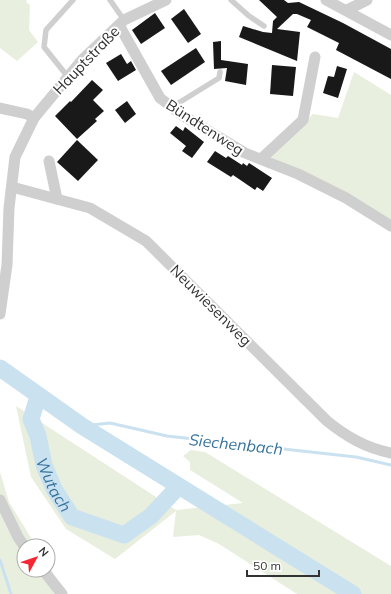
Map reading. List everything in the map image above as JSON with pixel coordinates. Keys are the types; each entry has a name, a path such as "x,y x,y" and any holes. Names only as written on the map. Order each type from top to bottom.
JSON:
{"street":[{"name":"Hauptstraße","path":"0,314 7,265 9,208 15,157 34,118 82,60 122,23 166,0"},
{"path":"326,0 391,35"},
{"path":"347,10 367,0"},
{"name":"Bündtenweg","path":"122,23 160,98 245,153 312,181 346,198 391,226"},
{"name":"Bündtenweg","path":"261,159 303,120 315,57"},
{"path":"0,108 27,114 34,118"},
{"path":"48,161 57,199"},
{"name":"Neuwiesenweg","path":"12,187 90,208 146,241 327,421 351,439 376,450 391,453"},
{"path":"0,500 18,538"},
{"path":"49,578 62,594"}],"lane":[{"path":"68,77 44,47 46,30 73,0"},
{"path":"110,0 122,23"},
{"path":"231,0 249,16 264,26"},
{"path":"172,107 219,78 220,72"}],"green space":[{"path":"0,0 27,0 26,2 30,5 29,30 38,42 17,61 0,48"},
{"path":"354,72 391,95 391,222 300,171 271,157 273,153 313,114 338,118"},
{"path":"16,406 176,510 243,503 190,470 190,462 183,456 191,450 205,452 391,566 391,594 297,594 219,544 199,535 173,537 176,511 115,559 66,529 31,477"},
{"path":"0,472 9,502 31,538 16,538 16,578 56,578 66,594 0,594"}],"building":[{"path":"259,0 284,0 288,3 299,2 343,23 391,49 391,79 336,50 339,43 307,27 311,20 297,14 293,14 277,29 300,32 297,61 239,37 243,26 272,33 273,21 277,17"},
{"path":"184,9 201,34 188,43 171,19"},
{"path":"155,13 165,28 141,44 132,30"},
{"path":"221,41 221,60 248,64 246,85 225,81 227,68 214,69 213,42"},
{"path":"196,48 205,62 171,85 161,71"},
{"path":"121,54 127,64 131,61 136,70 118,81 106,63"},
{"path":"272,65 296,67 293,96 270,94"},
{"path":"337,66 347,69 338,98 323,93 328,76 334,77"},
{"path":"92,80 103,90 93,100 104,111 95,119 97,121 77,139 55,116"},
{"path":"127,101 136,114 125,123 115,110"},
{"path":"176,126 183,131 185,127 204,142 192,158 182,151 186,146 170,133"},
{"path":"77,140 98,160 78,181 57,162"},
{"path":"215,151 226,158 228,156 242,165 243,163 247,166 249,163 272,178 263,191 257,187 255,190 233,175 231,177 207,162"}],"waterway":[{"name":"Wutach","path":"0,368 82,426 353,594"},
{"name":"Wutach","path":"38,397 31,419 38,436 44,465 54,489 72,517 124,535 151,516 178,487"},
{"name":"Siechenbach","path":"82,426 110,423 167,436 356,457 391,465"},
{"path":"0,560 11,594"}]}
